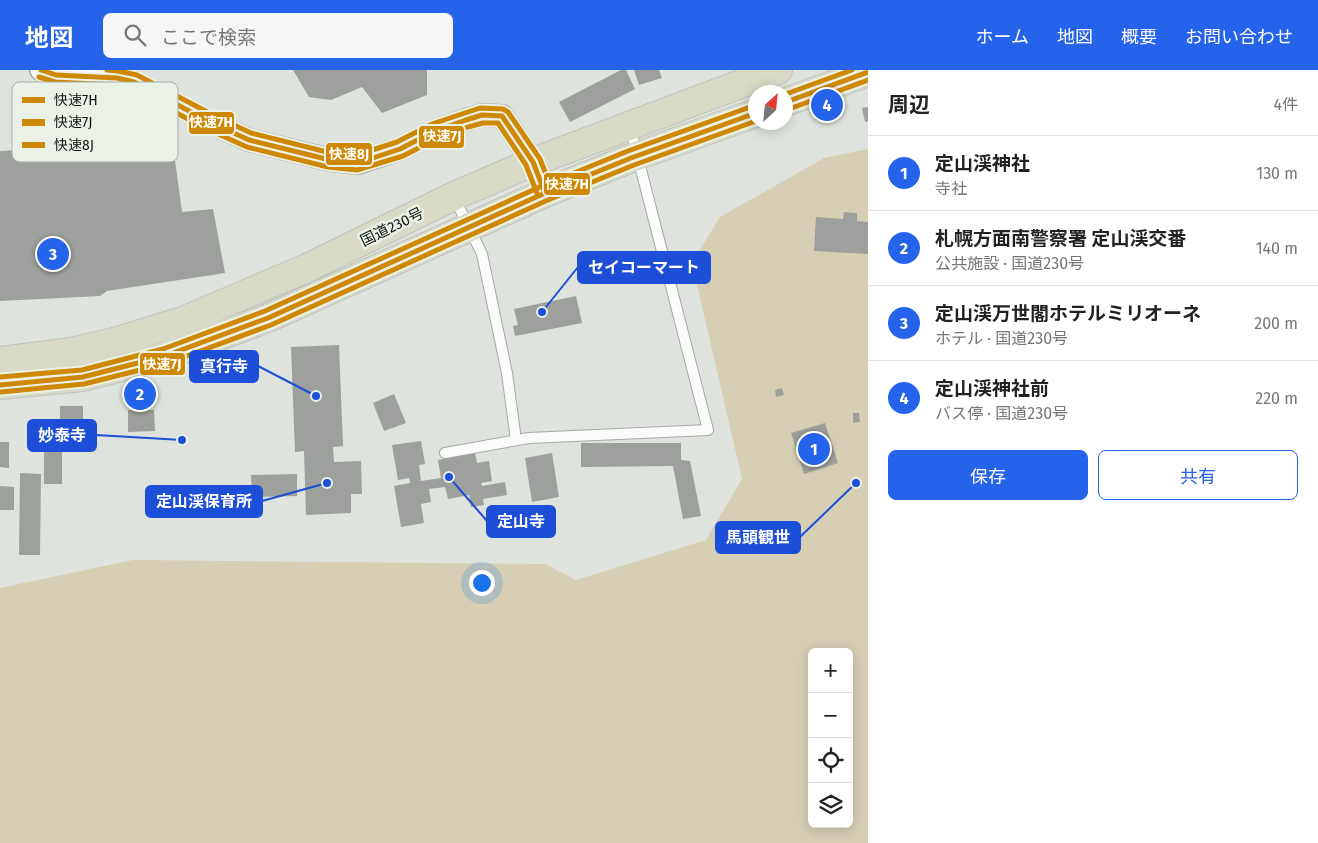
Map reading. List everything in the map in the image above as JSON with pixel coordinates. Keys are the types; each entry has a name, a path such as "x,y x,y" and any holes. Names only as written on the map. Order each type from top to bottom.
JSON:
{"highway":[{"name":"国道230号","path":"0,362 72,352 114,342 185,320 307,268 454,196 533,162 778,70"},
{"path":"793,99 868,72"},
{"name":"国道230号","path":"0,385 83,377 165,356 268,318 545,193 637,156 748,116"}],"street":[{"path":"41,70 56,74 118,78 134,82"},
{"path":"178,105 249,140 330,160 358,163 400,149 434,130 482,115 502,116 533,162 545,193"}],"lane":[{"path":"445,453 529,438 708,430 629,126"},
{"path":"454,196 482,254 507,373 516,440"}],"shaded area":[{"path":"868,149 868,843 0,843 0,588 133,560 545,564 576,580 706,540 742,479 692,263 720,217 824,158"}],"building":[{"path":"293,70 427,70 427,95 382,113 362,87 331,100 309,97"},
{"path":"621,70 626,70 635,89 570,122 559,102"},
{"path":"634,70 659,70 662,78 639,85"},
{"path":"868,107 868,121 865,122 862,108"},
{"path":"12,150 12,162 175,162 182,212 213,209 225,273 107,291 100,296 0,301 0,151"},
{"path":"844,212 857,213 857,221 868,222 868,254 814,251 816,217 843,219"},
{"path":"576,296 582,323 515,336 513,326 518,325 514,309"},
{"path":"339,345 343,446 333,447 334,462 361,461 362,494 351,494 351,513 306,515 304,451 295,452 291,347"},
{"path":"134,384 144,385 144,388 152,388 152,404 130,403 130,387 133,388"},
{"path":"782,388 784,395 776,397 775,390"},
{"path":"394,394 406,423 384,431 373,403"},
{"path":"60,406 83,406 83,448 60,448"},
{"path":"128,410 154,410 155,431 128,432"},
{"path":"853,413 859,413 860,422 853,423"},
{"path":"825,423 838,463 804,474 791,433"},
{"path":"421,441 425,464 419,465 421,481 441,478 438,460 475,453 477,463 489,461 492,481 481,483 482,486 505,482 507,495 483,499 484,505 471,507 469,495 448,499 445,487 429,489 431,502 421,504 424,523 401,527 394,486 410,483 409,478 398,480 392,445"},
{"path":"0,442 9,442 9,468 0,467"},
{"path":"581,443 681,443 681,460 690,461 701,516 683,519 673,466 581,467"},
{"path":"44,452 62,452 62,484 44,484"},
{"path":"552,453 559,497 532,502 525,458"},
{"path":"20,473 41,474 40,555 19,555"},
{"path":"297,474 297,496 252,497 251,475"},
{"path":"0,486 14,487 14,510 0,510"}],"transit line":[{"name":"快速7H","path":"41,70 56,75 117,78 134,82"},
{"name":"快速8J","path":"107,70 137,75 150,82"},
{"name":"快速8J","path":"793,91 852,70"},
{"name":"快速7H","path":"793,99 868,72"},
{"name":"快速7J","path":"39,77 55,82"},
{"name":"快速7J","path":"793,108 868,80"},
{"name":"快速8J","path":"178,97 251,133 331,153 357,155 397,142 432,124 480,108 503,109 508,112 540,159 552,190"},
{"name":"快速7H","path":"178,105 249,140 330,160 358,163 400,149 435,131 466,120 482,115 502,116 533,162 545,193"},
{"name":"快速8J","path":"0,377 82,370 163,349 265,311 542,186 628,151 748,108"},
{"name":"快速7J","path":"178,114 247,147 328,167 357,170 403,156 438,138 468,127 483,123 498,123 526,165 538,196"},
{"name":"快速7H","path":"0,385 83,377 165,356 268,318 545,193 631,158 748,116"},
{"name":"快速7J","path":"1,392 84,384 168,363 271,325 548,200 634,165 748,124"}],"place":[{"name":"定山渓神社前","path":"827,105"},
{"name":"定山渓万世閣ホテルミリオーネ","path":"53,254"},
{"name":"セイコーマート","path":"542,312"},
{"name":"札幌方面南警察署 定山渓交番","path":"140,394"},
{"name":"真行寺","path":"316,396"},
{"name":"妙泰寺","path":"182,440"},
{"name":"定山渓神社","path":"814,449"},
{"name":"定山寺","path":"449,477"},
{"name":"定山渓保育所","path":"327,483"},
{"name":"馬頭観世","path":"856,483"}]}
